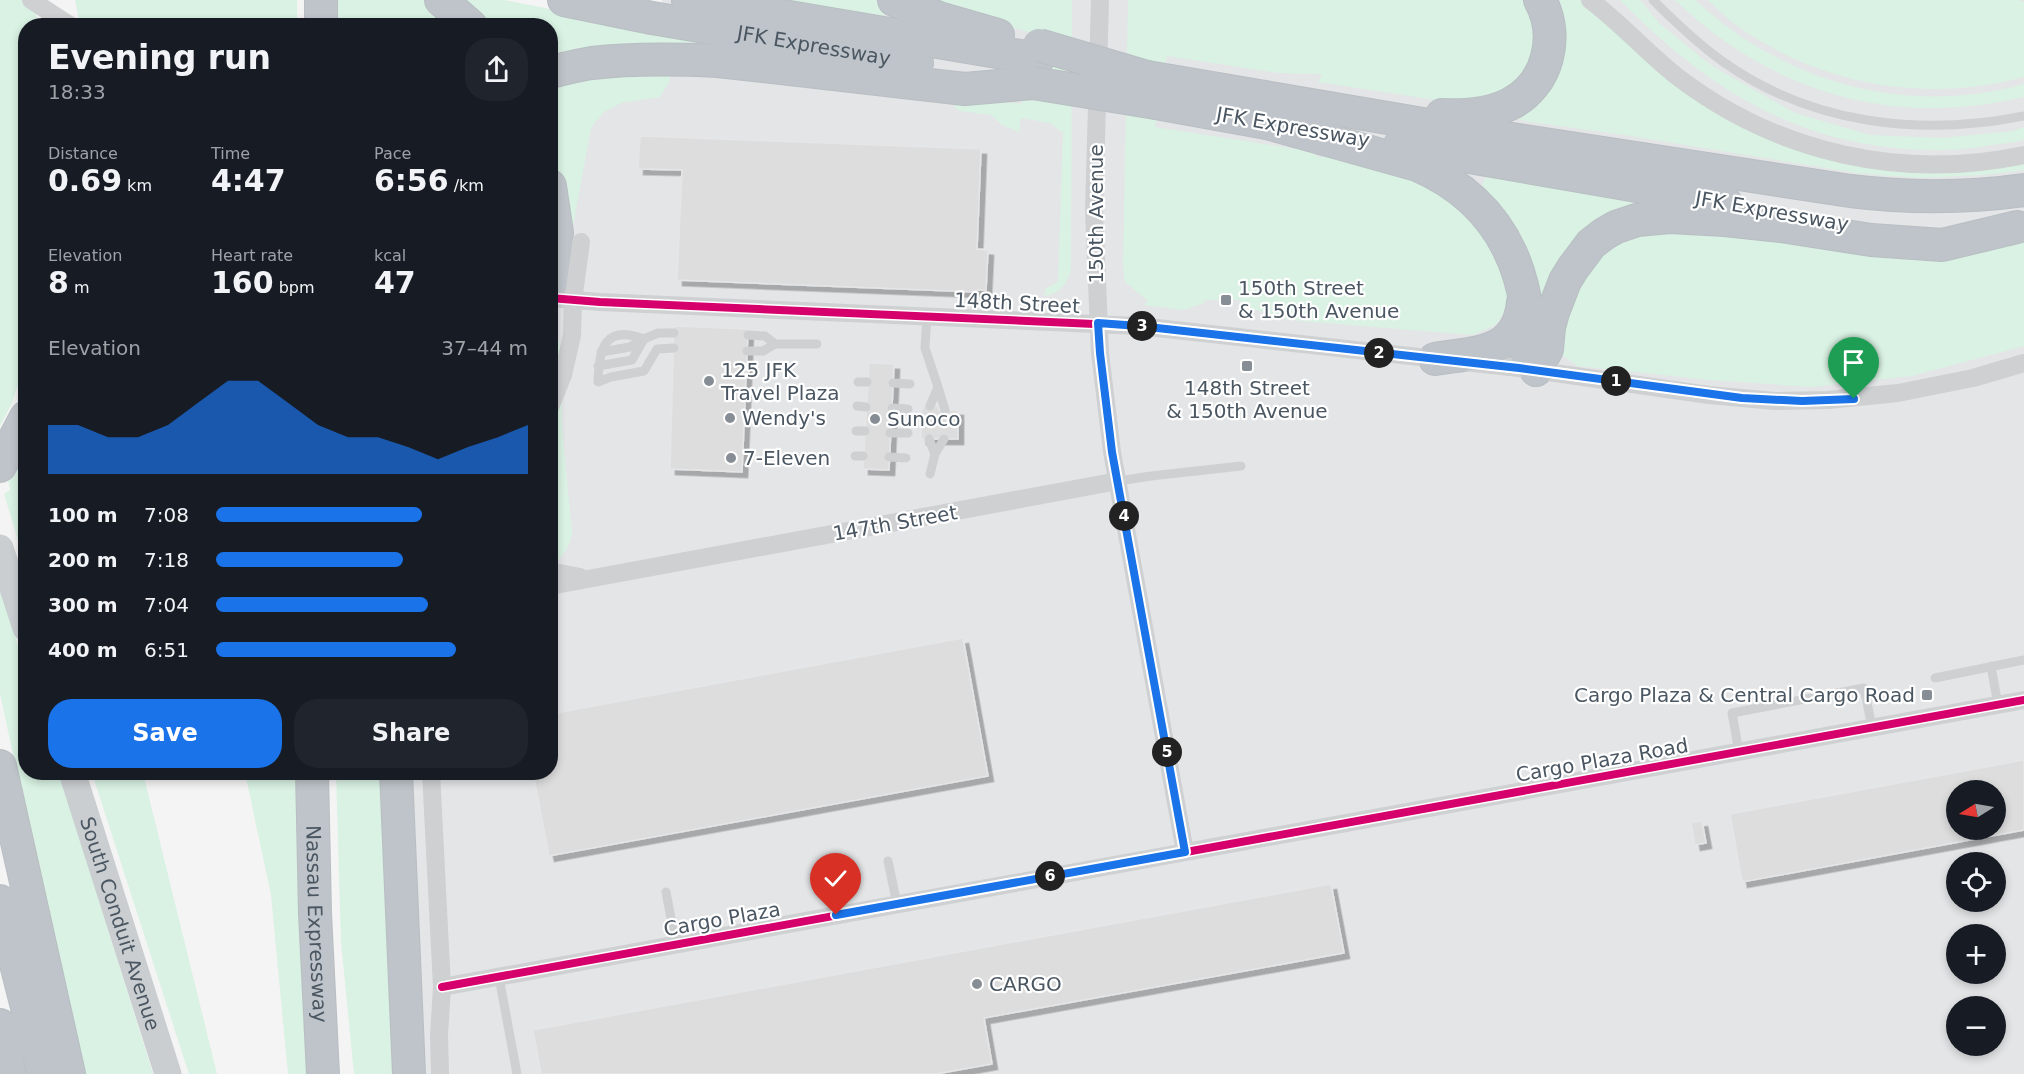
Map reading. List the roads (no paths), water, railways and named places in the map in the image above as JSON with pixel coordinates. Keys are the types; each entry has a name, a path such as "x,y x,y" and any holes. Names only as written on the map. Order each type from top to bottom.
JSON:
{"highway":[{"path":"51,0 56,18"},
{"path":"306,0 306,18"},
{"path":"321,0 321,18"},
{"path":"441,0 462,18"},
{"name":"JFK Expressway","path":"564,0 675,22 1037,62"},
{"name":"JFK Expressway","path":"688,0 1037,62"},
{"path":"894,0 950,21 1037,62 1155,87"},
{"path":"1341,111 1456,115 1491,111 1511,104 1529,90 1546,62 1550,32 1540,0"},
{"path":"558,70 590,63 643,59 718,61 965,89 1037,62"},
{"name":"JFK Expressway","path":"1155,87 1341,111 1850,191 1909,196 1969,196 2024,190"},
{"name":"JFK Expressway","path":"1155,87 1267,123 1532,167 1743,207 1866,227 1942,231 2020,226"},
{"path":"1267,123 1405,161 1440,176 1474,201 1500,232 1516,264 1528,320 1528,357 1536,370 1547,350 1553,312 1565,281 1573,268 1591,244 1604,234 1637,220 1670,217 1725,220 1871,240 1942,245 2020,226"},
{"path":"1969,196 2024,181"},
{"path":"558,245 562,294"},
{"path":"1435,359 1483,351 1506,341 1520,322 1523,289"},
{"path":"0,466 18,432"},
{"path":"0,766 69,1074"},
{"name":"Nassau Expressway","path":"312,780 315,913 323,1074"},
{"path":"396,780 409,1074"},
{"path":"0,901 44,1074"},
{"path":"315,913 340,1074"},
{"path":"0,1025 10,1074"}],"main road":[{"path":"0,548 18,603"},
{"name":"South Conduit Avenue","path":"75,780 168,1074"}],"street":[{"path":"32,0 59,18"},
{"name":"150th Avenue","path":"1100,0 1094,201 1098,323 1104,389 1118,482 1185,852"},
{"path":"1590,0 1677,76 1700,93 1741,118 1784,138 1829,152 1908,164 1974,163 2024,155"},
{"path":"558,386 572,335 562,294 581,242"},
{"name":"148th Street","path":"562,294 1139,326 1536,370 1709,395 1802,401 1854,399 1898,393 1973,378 2024,363"},
{"name":"147th Street","path":"558,572 588,578 1118,482"},
{"path":"558,584 588,578"},
{"name":"Cargo Plaza Road","path":"1185,852 2024,700"},
{"path":"431,780 442,987 439,1035 440,1074"},
{"name":"Cargo Plaza","path":"442,987 1185,852"}],"lane":[{"path":"1653,0 1685,32 1722,61 1759,84 1829,112 1858,119 1911,126 1965,126 2024,116"},
{"path":"927,315 925,348 945,410"},
{"path":"674,333 658,333 630,347 600,352 598,382 611,376 644,371 657,349 674,348"},
{"path":"748,335 765,336 775,344"},
{"path":"598,366 632,360 644,339"},
{"path":"747,351 764,351 775,344 817,344"},
{"path":"893,383 909,384"},
{"path":"930,406 938,387"},
{"path":"892,408 908,409"},
{"path":"890,433 908,433"},
{"path":"929,439 935,454"},
{"path":"930,474 935,454 944,439"},
{"path":"889,457 906,458"},
{"name":"147th Street","path":"1118,482 1208,468 1240,466"},
{"path":"1935,678 2024,660"},
{"path":"1991,666 1998,705"},
{"path":"1739,752 1732,713 1864,688 1872,728"},
{"path":"888,861 897,904"},
{"path":"666,892 676,945"},
{"path":"499,977 517,1074"}],"place":[{"name":"150th Street & 150th Avenue","path":"1226,300"},
{"name":"148th Street & 150th Avenue","path":"1247,366"},
{"name":"125 JFK Travel Plaza","path":"709,381"},
{"name":"Wendy's","path":"730,418"},
{"name":"Sunoco","path":"875,419"},
{"name":"7-Eleven","path":"731,458"},
{"name":"Cargo Plaza & Central Cargo Road","path":"1927,695"},
{"name":"CARGO","path":"977,984"}]}
